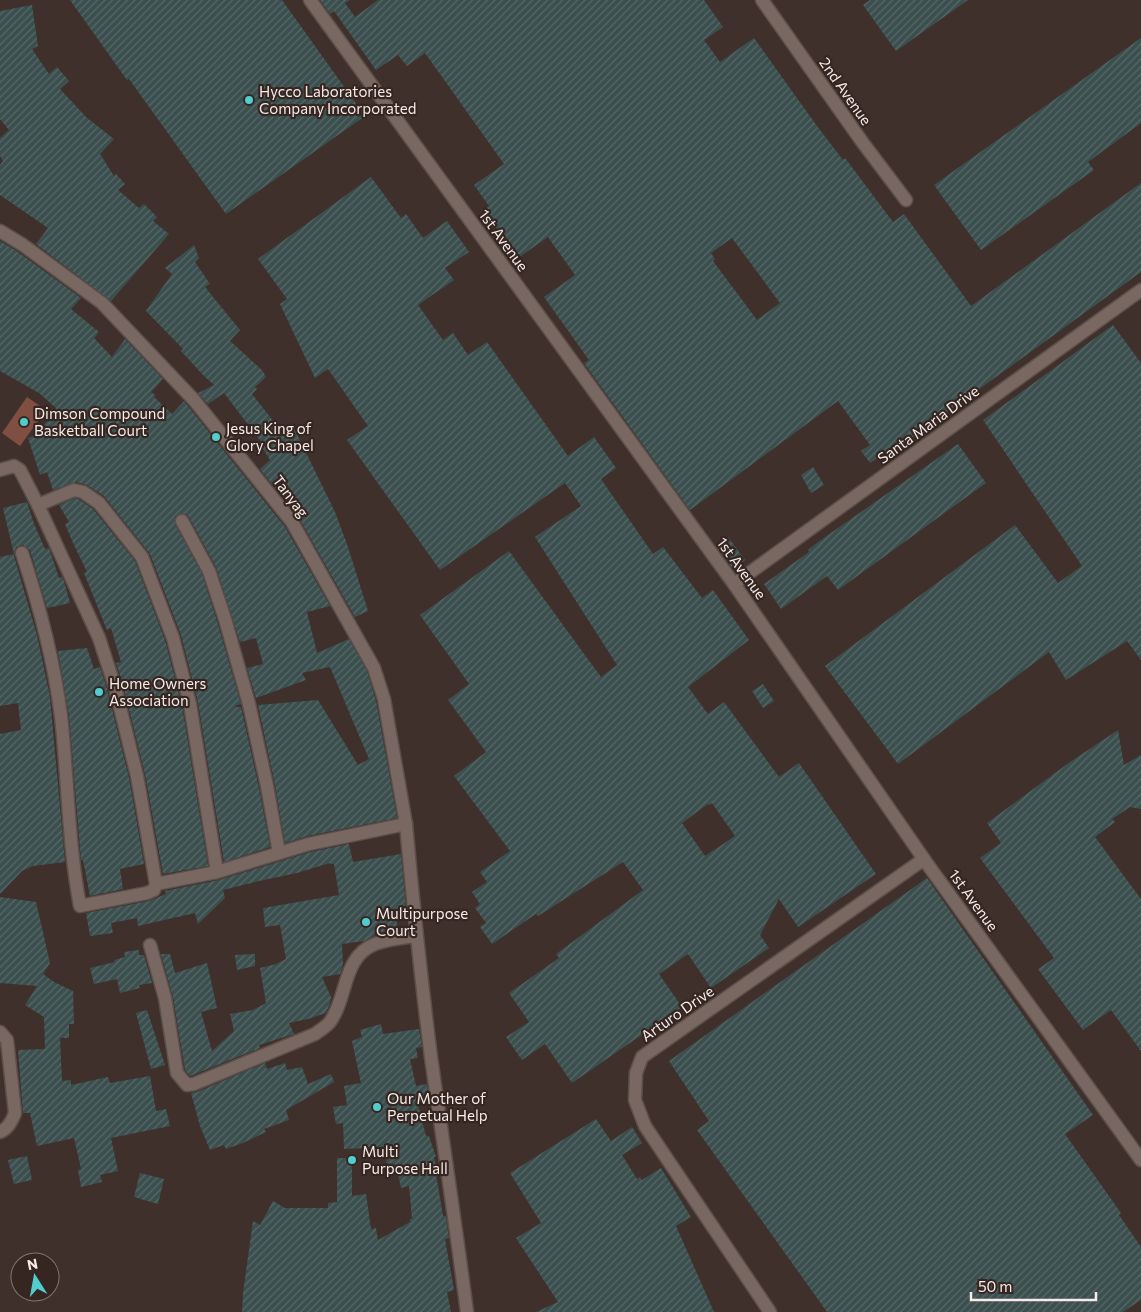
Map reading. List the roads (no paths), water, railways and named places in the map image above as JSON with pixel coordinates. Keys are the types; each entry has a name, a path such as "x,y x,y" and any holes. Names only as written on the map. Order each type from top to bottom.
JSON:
{"street":[{"name":"1st Avenue","path":"310,0 734,584 924,858 1141,1160"},
{"name":"2nd Avenue","path":"762,0 863,143 906,200"},
{"name":"Tanyag","path":"0,231 102,303 194,400 292,522 374,668 384,699 404,810 416,936 467,1312"},
{"name":"Santa Maria Drive","path":"734,584 1141,290"},
{"path":"0,470 14,466 20,470 99,638 115,687 137,776 156,884 154,890 147,893 80,906 70,824 61,716 40,612 22,552"},
{"path":"38,505 74,490 83,492 99,503 142,557 173,638 190,704 217,872"},
{"path":"182,521 209,571 226,619 249,704 279,853"},
{"path":"156,884 217,872 332,839 406,824"},
{"name":"Arturo Drive","path":"770,1312 644,1126 635,1100 636,1073 642,1057 924,858"},
{"path":"150,945 165,998 177,1073 187,1085 194,1084 315,1034 330,1022 338,1007 358,955 373,945 416,936"},
{"path":"0,1032 7,1040 15,1113 4,1131 0,1132"}],"place":[{"name":"Hycco Laboratories Company Incorporated","path":"249,100"},
{"name":"Dimson Compound Basketball Court","path":"24,422"},
{"name":"Jesus King of Glory Chapel","path":"216,437"},
{"name":"Home Owners Association","path":"99,692"},
{"name":"Multipurpose Court","path":"366,922"},
{"name":"Our Mother of Perpetual Help","path":"377,1107"},
{"name":"Multi Purpose Hall","path":"352,1160"}]}
